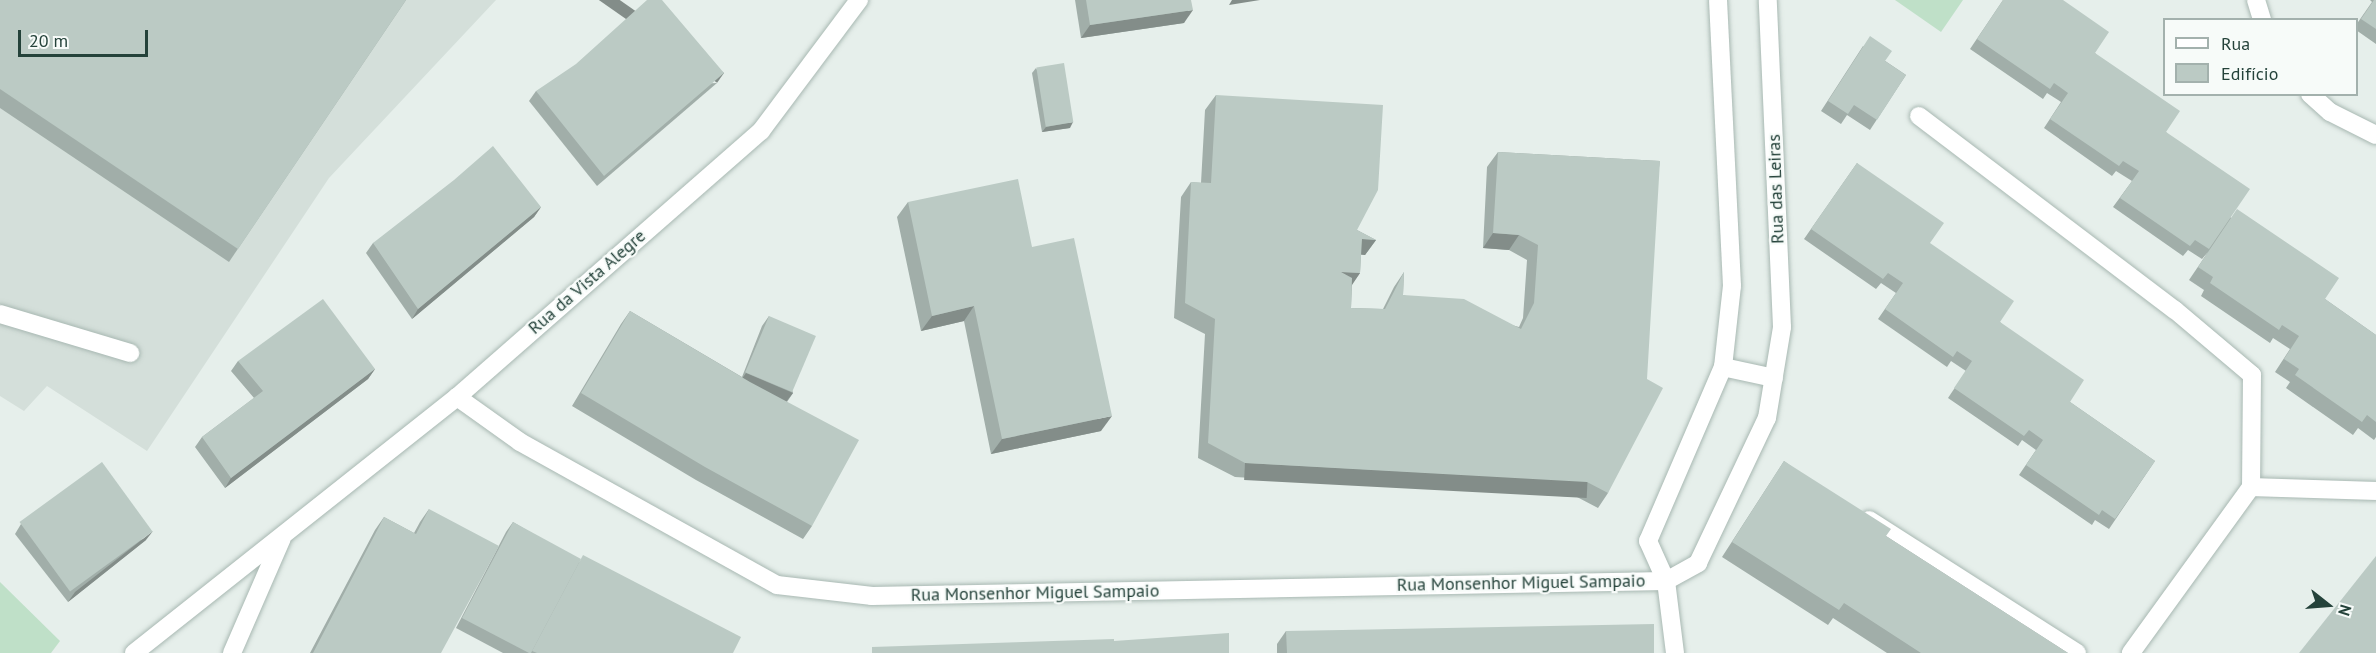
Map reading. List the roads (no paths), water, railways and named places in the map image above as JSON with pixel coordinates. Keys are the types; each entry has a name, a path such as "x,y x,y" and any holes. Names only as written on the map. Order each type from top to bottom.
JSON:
{"street":[{"name":"Rua da Vista Alegre","path":"134,653 457,397 761,131 859,0"},
{"path":"1675,653 1666,580 1648,541 1723,367 1732,286 1718,0"},
{"name":"Rua das Leiras","path":"1666,580 1698,563 1767,418 1782,327 1768,0"},
{"path":"2256,0 2261,18"},
{"path":"2312,96 2330,111 2376,135"},
{"path":"1919,116 2175,310 2252,375 2252,487 2131,653"},
{"path":"0,314 130,353"},
{"path":"1723,367 1774,378"},
{"name":"Rua Monsenhor Miguel Sampaio","path":"457,397 520,442 777,585 872,596 1666,580"},
{"path":"2252,487 2376,491"},
{"path":"1852,509 2077,653"},
{"path":"232,653 284,533"}]}
